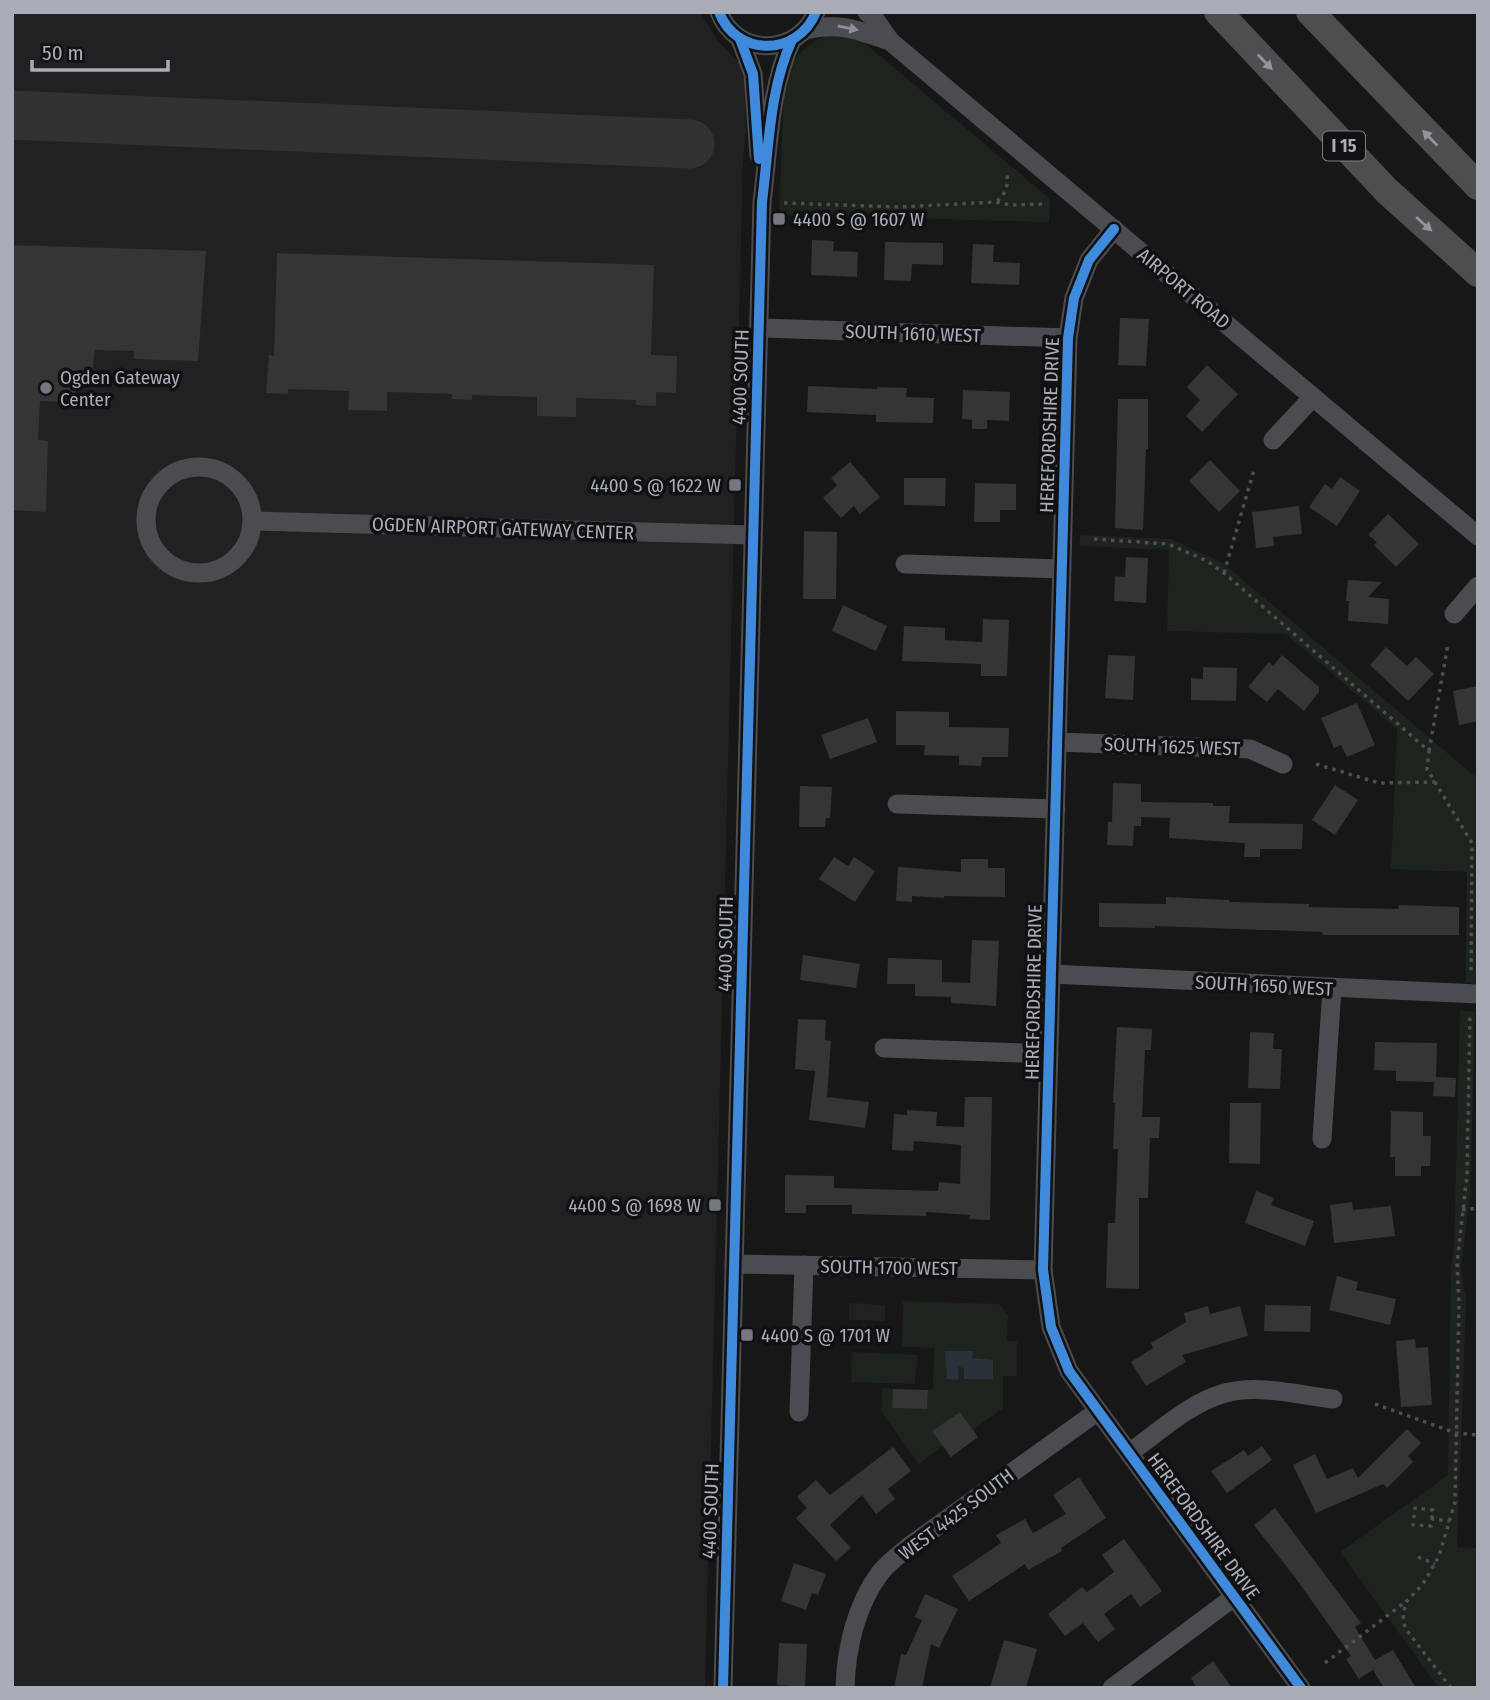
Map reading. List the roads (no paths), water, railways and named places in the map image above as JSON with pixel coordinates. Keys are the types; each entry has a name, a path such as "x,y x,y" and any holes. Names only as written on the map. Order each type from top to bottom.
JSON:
{"highway":[{"name":"I 15","path":"1217,12 1387,191 1478,273"},
{"path":"1310,12 1478,186"}],"street":[{"name":"4400 SOUTH","path":"719,12 726,27 740,39 753,74 762,202"},
{"name":"4400 SOUTH","path":"723,1688 762,202 776,84 783,59 816,12"},
{"name":"AIRPORT ROAD","path":"867,12 890,41 1478,536"},
{"name":"AIRPORT ROAD","path":"740,39 749,44 778,46 799,35 833,26 847,26 890,41"},
{"name":"HEREFORDSHIRE DRIVE","path":"1114,229 1089,260 1074,298 1068,338 1044,1270 1051,1327 1069,1371 1301,1688"},
{"name":"SOUTH 1610 WEST","path":"758,328 1068,338"},
{"path":"1273,440 1313,397"},
{"path":"195,466 213,468 235,480 247,495 253,521 248,540 239,556 226,566 209,572 190,572 174,567 159,555 151,544 146,526 149,500 161,482 176,471 195,466"},
{"name":"OGDEN AIRPORT GATEWAY CENTER","path":"253,521 753,535"},
{"path":"905,564 1062,569"},
{"path":"1454,614 1478,586"},
{"name":"SOUTH 1625 WEST","path":"1057,742 1250,749 1283,764"},
{"path":"897,804 1056,809"},
{"name":"SOUTH 1650 WEST","path":"1051,974 1473,996"},
{"path":"1322,1139 1332,988"},
{"path":"884,1048 1049,1054"},
{"name":"SOUTH 1700 WEST","path":"734,1264 1044,1270"},
{"path":"799,1412 804,1265"},
{"path":"1129,1454 1196,1405 1226,1393 1257,1390 1333,1399"},
{"name":"WEST 4425 SOUTH","path":"845,1688 846,1661 859,1611 880,1573 908,1547 1098,1411"},
{"path":"1112,1688 1234,1597"}],"place":[{"name":"4400 S @ 1607 W","path":"779,219"},
{"name":"Ogden Gateway Center","path":"46,388"},
{"name":"4400 S @ 1622 W","path":"735,485"},
{"name":"4400 S @ 1698 W","path":"715,1205"},
{"name":"4400 S @ 1701 W","path":"747,1335"}]}
